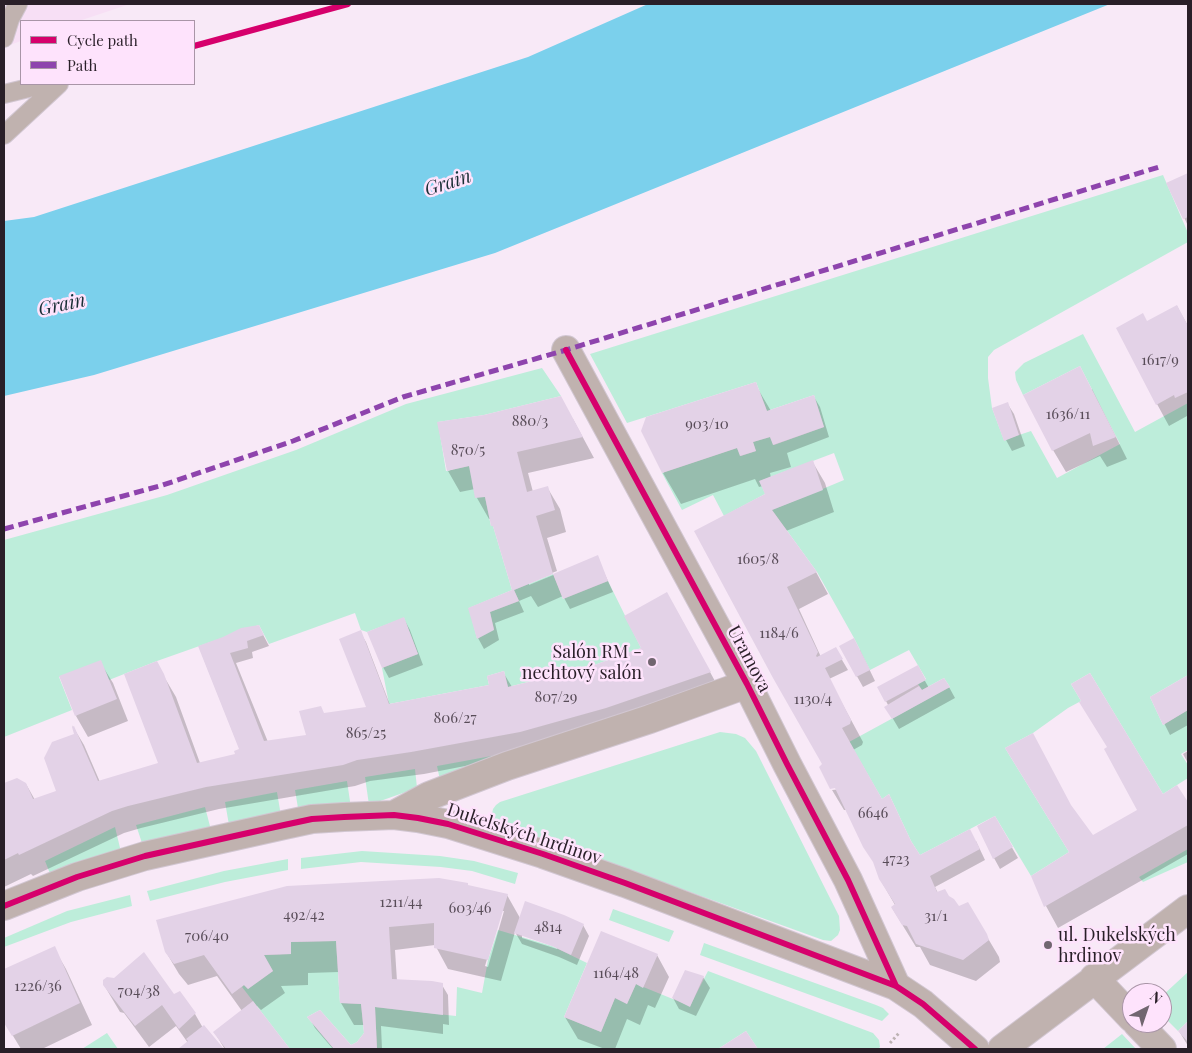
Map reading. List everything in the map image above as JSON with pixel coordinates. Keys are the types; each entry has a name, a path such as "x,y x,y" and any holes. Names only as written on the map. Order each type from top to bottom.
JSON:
{"street":[{"name":"Uramova","path":"566,350 747,684 848,880 896,986"},
{"name":"Dukelských hrdinov","path":"394,815 429,796 507,766 650,719 747,684"},
{"name":"Dukelských hrdinov","path":"4,906 85,874 145,856 200,843 312,819 394,815 448,824 526,848 625,883 896,986 923,1004 976,1049"},
{"path":"1002,1049 1188,909"},
{"path":"1094,978 1122,1007"},
{"path":"1147,1033 1162,1049"}],"lane":[{"path":"4,38 10,19 18,4"},
{"path":"4,94 41,85"},
{"path":"4,135 58,85"}],"path":[{"path":"890,1043 900,1032"}],"shaded area":[{"path":"4,4 130,4 82,20 20,20 20,41 4,47"}],"green space":[{"path":"1163,175 1188,233 1188,242 994,350 988,357 988,378 992,408 1004,440 1031,431 1057,478 1120,444 1080,366 1023,395 1016,380 1015,372 1024,363 1083,334 1135,432 1188,403 1188,675 1150,697 1163,725 1188,710 1188,750 1181,754 1188,765 1188,778 1163,794 1090,673 1071,684 1081,701 1033,733 1005,748 1069,852 1031,876 995,816 920,855 911,841 889,794 882,799 849,742 950,687 944,678 922,690 918,684 926,679 909,650 870,670 817,572 772,510 844,480 834,453 760,481 765,494 724,516 713,495 682,510 662,473 737,448 741,456 756,451 753,442 770,437 774,445 824,427 814,395 767,411 756,382 627,423 590,354"},
{"path":"542,368 561,396 484,415 438,422 446,471 469,466 485,497 491,526 493,526 512,590 469,608 477,638 494,629 490,612 519,601 514,590 553,574 563,599 608,581 641,648 589,667 508,687 504,671 487,676 489,685 389,704 382,668 418,654 404,618 367,632 361,630 355,613 269,644 259,625 109,680 59,677 72,710 4,737 4,540 167,495 296,450 406,404"},
{"path":"720,732 736,734 745,738 756,751 839,916 840,930 838,935 831,941 823,940 499,823 492,814 493,809 500,802"},
{"path":"524,750 440,780 437,766"},
{"path":"415,769 417,788 369,805 365,777"},
{"path":"347,781 351,808 299,814 295,790"},
{"path":"277,792 281,816 229,825 225,802"},
{"path":"205,807 211,830 143,846 136,825"},
{"path":"115,827 121,852 51,876 45,861"},
{"path":"1188,849 1188,862 1143,882 1139,877"},
{"path":"362,851 440,856 474,861 518,873 515,884 472,871 441,867 361,862 301,869 301,858"},
{"path":"288,859 288,870 225,882 150,901 147,891 224,871"},
{"path":"130,895 132,906 71,922 4,947 4,938 67,911"},
{"path":"613,909 674,931 669,942 609,920"},
{"path":"498,930 552,946 587,963 564,1017 601,1032 615,998 627,1004 636,984 690,1006 708,971 873,1033 879,1040 880,1047 878,1049 758,1049 746,1031 718,1049 377,1049 375,1007 456,1016 457,987 482,993 488,960"},
{"path":"336,941 340,1003 361,1004 364,1033 357,1042 351,1045 320,1010 307,1017 334,1049 290,1049 242,987 244,985 248,989 273,971 264,955 291,954 291,942"},
{"path":"704,943 876,1005 883,1008 889,1014 882,1021 700,955"},
{"path":"1188,972 1188,1021 1178,1031 1172,1025 1172,987"},
{"path":"107,1033 118,1049 82,1049"},
{"path":"1122,1034 1136,1049 1103,1049"}],"water":[{"name":"Grain","path":"648,4 1110,4 495,253 94,375 4,396 4,221 34,217 528,57"}],"building":[{"path":"1188,173 1188,217 1183,219 1166,183"},
{"path":"1177,305 1188,326 1188,392 1175,398 1174,395 1156,405 1116,328 1143,313 1147,321"},
{"path":"1080,366 1116,437 1093,446 1090,433 1052,451 1023,395"},
{"path":"756,382 767,411 814,395 824,427 773,445 770,437 753,442 756,451 740,456 737,448 662,473 641,431 646,417"},
{"path":"561,396 583,437 517,452 527,492 548,486 555,510 536,516 553,574 514,590 519,601 490,612 494,630 477,639 468,608 512,590 493,526 491,526 485,497 475,498 469,466 447,471 437,422 484,415"},
{"path":"1008,402 1019,435 1004,441 992,408"},
{"path":"813,460 823,490 772,510 817,572 787,587 818,652 816,656 836,647 843,659 825,668 851,720 850,724 842,728 882,799 889,794 911,841 920,855 970,829 980,849 930,876 937,892 945,889 959,906 968,902 987,934 989,940 963,960 916,944 907,926 902,925 891,907 895,904 879,879 873,862 863,847 835,788 830,789 819,767 822,764 773,678 694,531 765,494 759,481"},
{"path":"598,555 608,581 563,599 553,574"},
{"path":"667,592 711,672 606,708 520,732 357,760 343,765 206,787 128,806 112,811 19,855 18,853 4,860 4,783 17,778 26,783 33,799 56,791 44,758 52,742 74,734 72,727 74,726 98,781 158,763 124,674 157,661 164,674 197,763 235,754 234,751 239,749 198,646 241,628 259,625 264,635 247,641 248,648 230,653 264,741 306,735 299,711 321,706 324,713 366,707 339,639 361,630 389,704 489,685 487,676 504,671 508,687 589,667 641,648 624,616"},
{"path":"404,617 418,654 382,668 367,632"},
{"path":"854,638 870,670 856,677 839,646"},
{"path":"101,660 117,699 75,716 59,676"},
{"path":"918,665 926,680 885,702 877,687"},
{"path":"1090,673 1163,794 1177,785 1188,802 1188,825 1044,907 1031,876 1069,852 1005,748 1033,733 1071,805 1093,835 1137,810 1104,749 1107,747 1079,702 1081,701 1071,684"},
{"path":"1188,675 1188,710 1163,725 1150,697"},
{"path":"944,678 950,687 892,719 884,707 919,686 922,690"},
{"path":"995,816 1013,847 993,859 977,826"},
{"path":"439,878 468,883 468,885 508,894 488,960 434,948 434,923 389,927 392,979 443,983 443,1015 375,1007 377,1049 334,1049 307,1017 320,1010 351,1045 357,1042 364,1033 361,1004 340,1003 336,941 291,942 291,954 264,955 273,971 248,989 244,985 232,994 204,955 174,964 165,952 156,920 287,886"},
{"path":"525,901 584,924 571,955 552,946 514,933"},
{"path":"601,931 658,954 643,988 636,984 627,1004 615,998 601,1032 564,1017"},
{"path":"55,946 80,1003 12,1036 4,1023 4,969"},
{"path":"144,952 174,994 180,991 196,1013 179,1029 162,1005 135,1026 103,985 103,980 107,977 114,978"},
{"path":"685,970 704,976 690,1007 672,998"},
{"path":"253,1001 290,1049 226,1049 213,1032"},
{"path":"1188,1021 1188,1042 1178,1031"},
{"path":"204,1025 224,1049 178,1049 188,1041 186,1039"},
{"path":"746,1031 758,1049 718,1049"}],"marked path":[{"path":"4,529 163,485 293,441 403,397 566,350 1159,167"}],"cycle path":[{"path":"195,46 348,4"},
{"path":"566,350 747,684 848,880 896,986"},
{"path":"4,906 77,877 145,856 312,819 394,815 418,818 448,824 543,854 625,883 896,986 923,1004 975,1049"}],"place":[{"name":"Salón RM - nechtový salón","path":"652,662"},
{"name":"ul. Dukelských hrdinov","path":"1048,945"}]}
